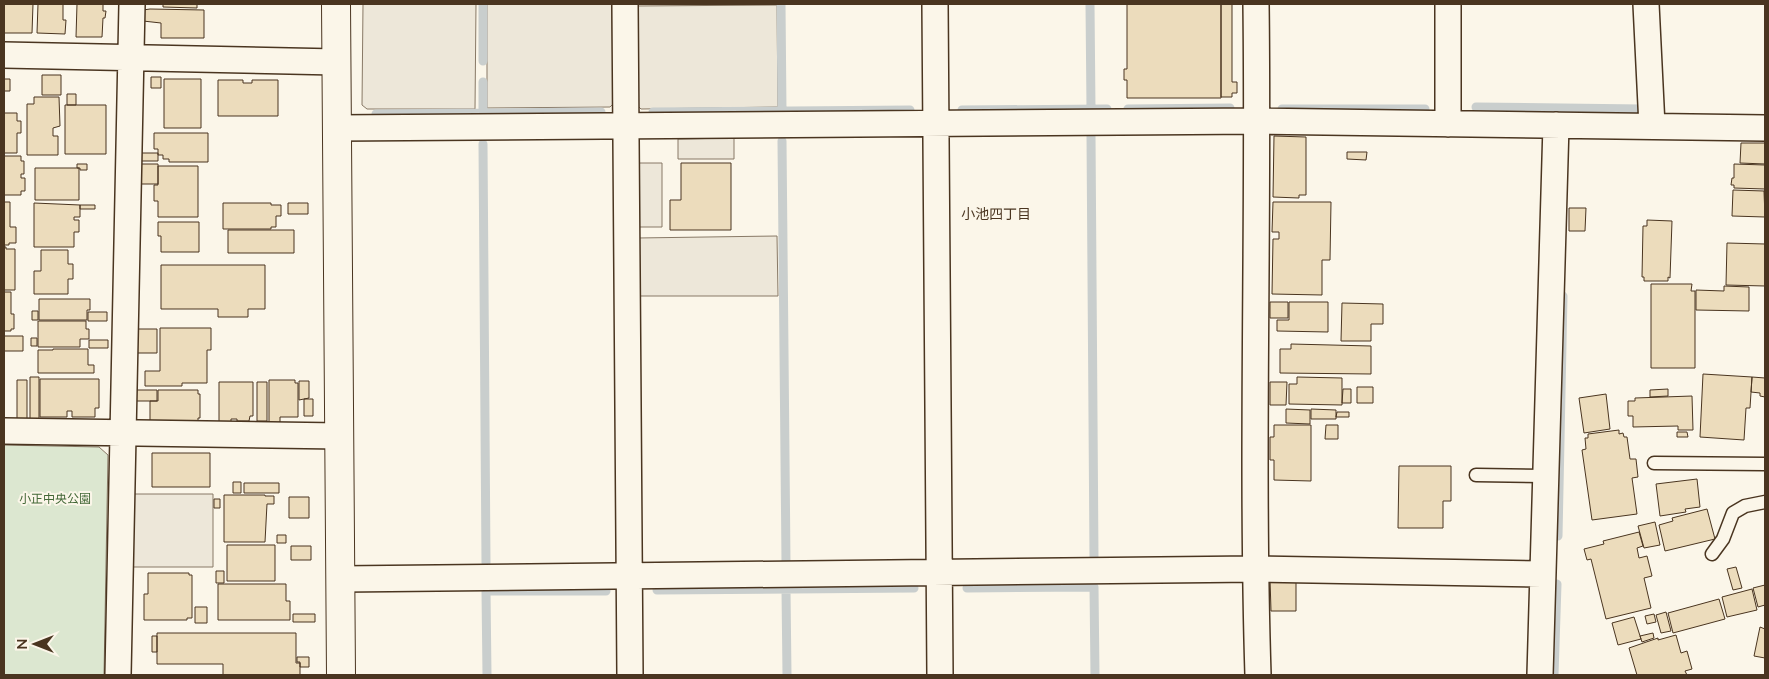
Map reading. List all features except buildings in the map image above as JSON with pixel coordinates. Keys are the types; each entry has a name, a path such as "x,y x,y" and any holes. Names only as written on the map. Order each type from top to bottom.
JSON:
{"street":[{"path":"118,675 132,4"},
{"path":"336,4 342,675"},
{"path":"625,4 630,675"},
{"path":"935,4 940,675"},
{"path":"1256,4 1258,121 1255,569 1258,675"},
{"path":"1448,4 1448,124"},
{"path":"1646,4 1652,126"},
{"path":"4,56 337,62"},
{"path":"337,128 1258,121 1765,128"},
{"path":"1540,675 1544,476 1556,125"},
{"path":"4,431 340,436"},
{"path":"341,579 1255,569 1542,574"}],"lane":[{"path":"1654,463 1765,464"},
{"path":"1476,475 1544,476"},
{"path":"1712,554 1723,539 1733,513 1745,506 1765,502"}],"green space":[{"name":"小正中央公園","path":"4,445 99,447 108,455 104,675 4,675"}],"shaded area":[{"path":"363,4 476,4 475,109 367,109 362,105"},
{"path":"487,4 612,4 613,104 610,107 487,108"},
{"path":"777,5 778,107 641,109 636,104 635,6"},
{"path":"734,138 734,159 678,159 678,139"},
{"path":"637,163 662,163 662,227 637,227"},
{"path":"777,236 778,296 638,296 637,238"},
{"path":"132,494 213,494 213,567 132,567"}],"waterway":[{"path":"483,4 483,61"},
{"path":"781,4 782,111"},
{"path":"1090,4 1091,109"},
{"path":"483,82 483,113"},
{"path":"1476,107 1642,109"},
{"path":"1128,109 1230,108"},
{"path":"962,110 1107,109"},
{"path":"1282,109 1425,109"},
{"path":"653,112 910,110"},
{"path":"376,114 601,112"},
{"path":"1091,135 1094,559"},
{"path":"782,141 786,562"},
{"path":"483,144 486,563"},
{"path":"1558,536 1563,296"},
{"path":"1554,675 1557,584"},
{"path":"967,588 1094,587 1095,675"},
{"path":"657,590 914,588"},
{"path":"786,590 787,675"},
{"path":"487,675 486,591 606,591"}],"district":[{"name":"小池四丁目","path":"996,213"}]}
